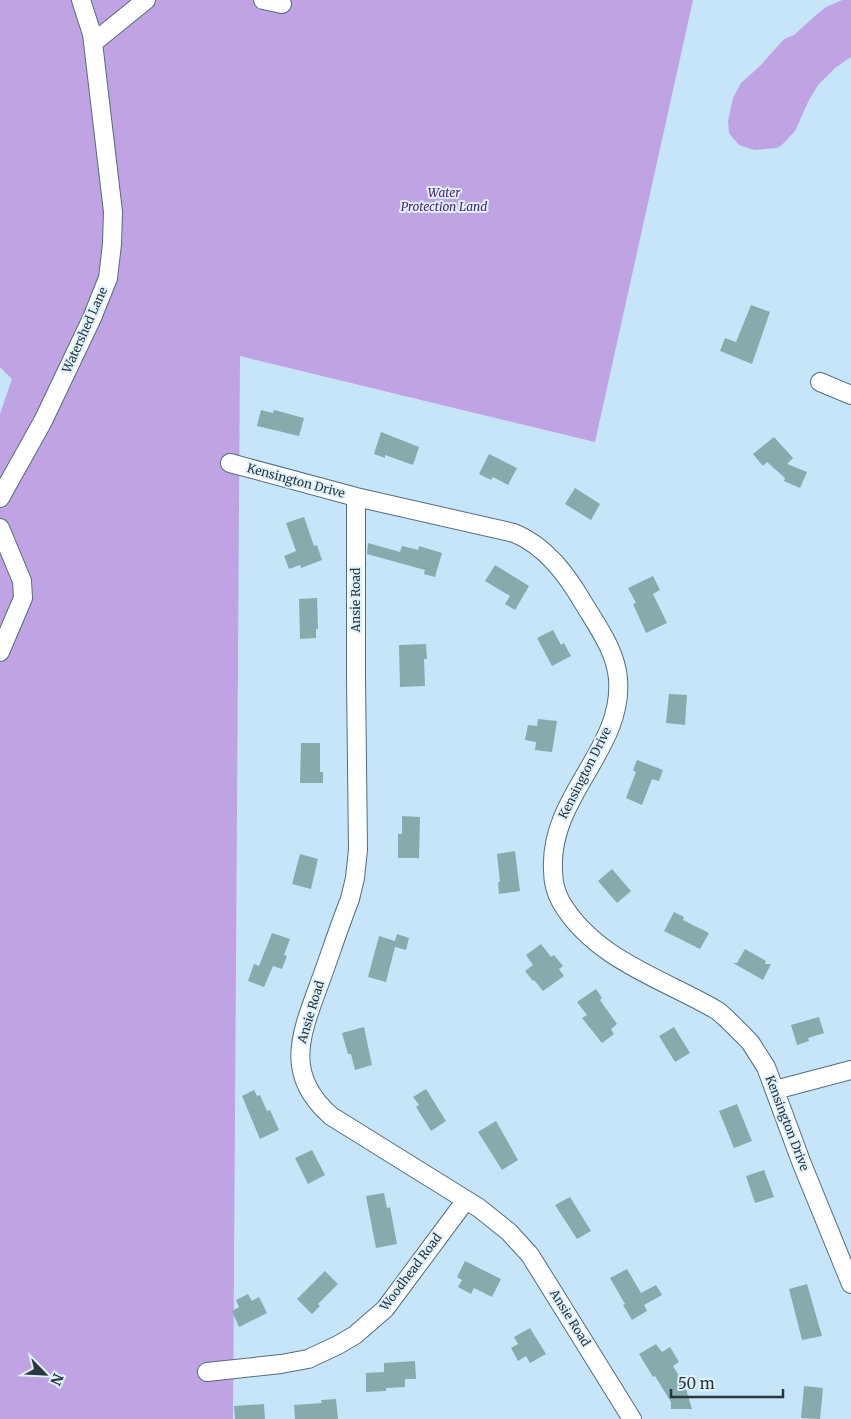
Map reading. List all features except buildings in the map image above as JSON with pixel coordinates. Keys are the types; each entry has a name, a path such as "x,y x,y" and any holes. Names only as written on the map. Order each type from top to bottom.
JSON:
{"street":[{"name":"Watershed Lane","path":"0,498 43,421 92,318 108,278 113,212 92,34 81,0"},
{"path":"93,43 146,0"},
{"path":"263,0 282,4"},
{"path":"820,382 851,395"},
{"name":"Kensington Drive","path":"230,463 356,497 506,530 522,536 546,553 576,590 610,651 615,664 618,688 615,710 606,735 568,804 556,835 553,879 560,900 588,935 605,949 644,972 706,1004 727,1019 750,1042 759,1055 775,1090 802,1164 851,1284"},
{"name":"Ansie Road","path":"356,497 358,850 355,878 350,899 302,1034 300,1062 308,1088 318,1104 331,1116 501,1224 530,1255 632,1419"},
{"path":"0,528 22,581 23,598 0,652"},
{"path":"775,1090 851,1070"},
{"name":"Woodhead Road","path":"207,1372 281,1364 308,1359 354,1335 385,1309 466,1200"}],"green space":[{"name":"Water Protection Land","path":"0,0 693,0 595,442 240,356 233,1419 0,1419 0,414 12,379 0,367"},
{"path":"842,0 851,0 851,57 835,68 818,85 795,131 781,146 754,150 739,145 729,133 728,121 733,98 741,83 761,65 784,39 794,35 826,7"}]}
